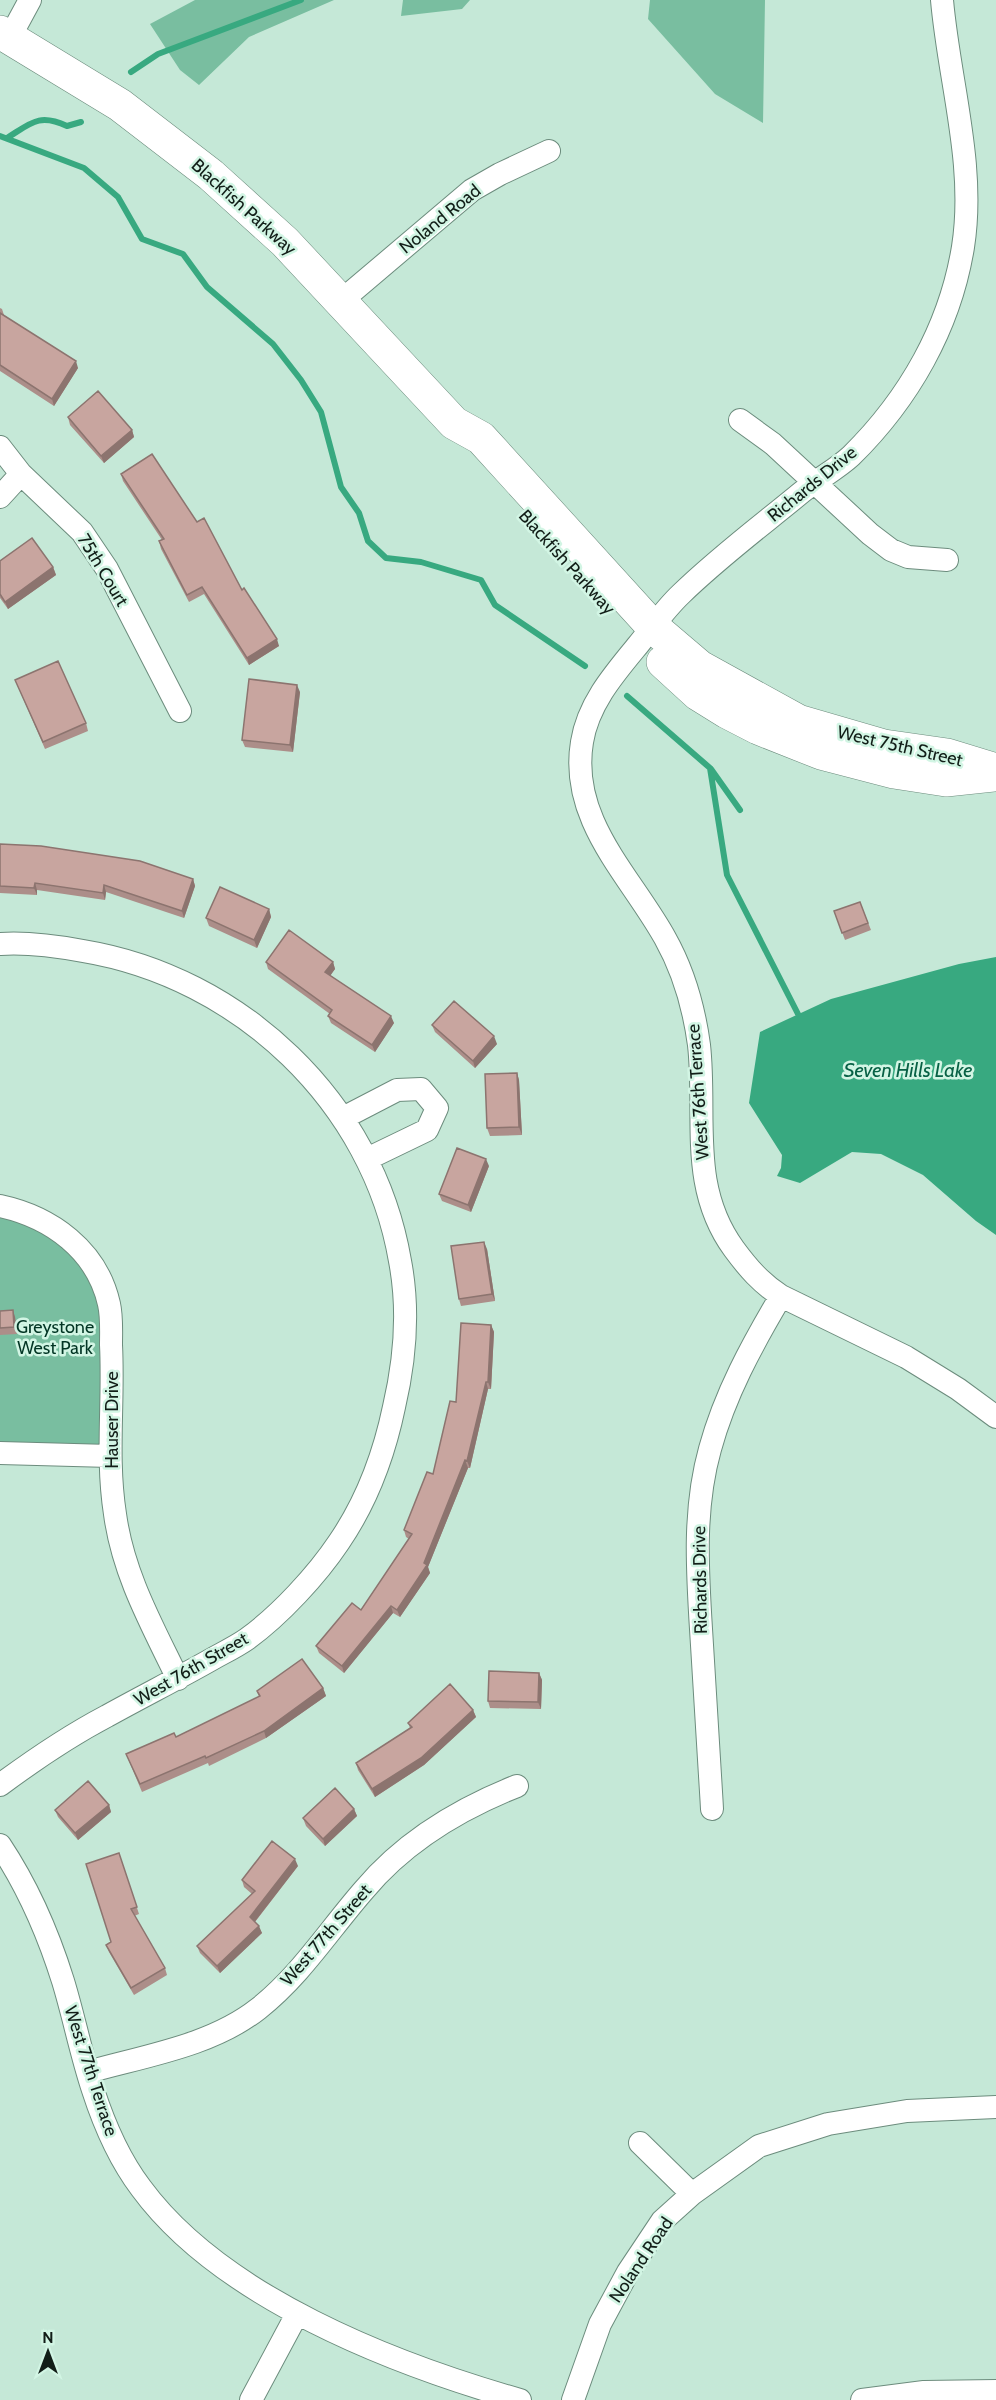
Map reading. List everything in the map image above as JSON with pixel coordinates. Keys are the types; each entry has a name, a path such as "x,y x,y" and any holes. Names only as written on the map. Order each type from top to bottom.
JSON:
{"main road":[{"name":"Blackfish Parkway","path":"5,34 120,105 211,175 285,242 454,423 468,453 646,635"},
{"name":"West 75th Street","path":"646,635 698,694 758,728 821,753 894,772 946,780 996,772"}],"street":[{"path":"5,34 30,0"},
{"name":"Richards Drive","path":"646,635 679,596 814,482 849,458 893,408 913,381 936,336 953,294 963,246 967,200 942,0"},
{"name":"Noland Road","path":"341,301 472,190 549,151"},
{"path":"740,420 773,444 891,550 908,557 947,560"},
{"name":"75th Court","path":"0,447 21,474 82,532 107,569 180,711"},
{"path":"0,497 21,474"},
{"name":"West 76th Terrace","path":"646,635 615,672 593,708 582,740 580,771 583,797 593,826 667,941 686,987 699,1046 705,1186 720,1230 749,1269 766,1286 781,1296 906,1357 958,1389 996,1417"},
{"name":"West 76th Street","path":"0,944 53,946 109,955 151,967 190,984 226,1005 293,1057 343,1118 367,1159 391,1221 400,1262 404,1302 401,1376 386,1446 366,1496 339,1543 288,1604 247,1640 51,1748 0,1785"},
{"path":"343,1118 397,1090 421,1089 437,1108 427,1130 367,1159"},
{"name":"Hauser Drive","path":"0,1206 36,1216 63,1233 80,1250 103,1287 109,1305 112,1370 110,1456 114,1513 121,1548 134,1588 178,1679"},
{"name":"Richards Drive","path":"712,1809 697,1559 700,1504 710,1449 732,1384 781,1296"},
{"path":"0,1454 110,1456"},
{"name":"West 77th Street","path":"88,2072 185,2045 224,2030 258,2010 304,1966 387,1864 420,1837 460,1812 517,1786"},
{"name":"West 77th Terrace","path":"0,1845 35,1906 52,1946 93,2090 116,2150 140,2188 170,2223 210,2259 297,2314 408,2363 520,2400"},
{"path":"640,2143 692,2194 759,2146 828,2124 907,2111 996,2107"},
{"name":"Noland Road","path":"573,2400 600,2324 628,2272 662,2221 692,2194"},
{"path":"251,2400 297,2314"},
{"path":"862,2400 924,2392 996,2391"}],"green space":[{"path":"195,0 334,0 249,37 199,85 180,70 150,24"},
{"path":"403,0 470,0 462,9 401,16"},
{"path":"650,0 765,0 763,123 715,94 648,19"},
{"name":"Greystone West Park","path":"0,1206 36,1216 103,1287 110,1456 0,1453"}],"water":[{"name":"Seven Hills Lake","path":"996,957 996,1235 976,1221 923,1175 881,1154 852,1152 800,1183 777,1176 781,1168 782,1155 749,1103 760,1032 831,999 959,964"}],"building":[{"path":"0,313 76,361 52,399 0,365"},
{"path":"98,391 132,430 101,456 68,417"},
{"path":"152,454 197,522 204,518 242,590 244,588 277,639 247,658 202,587 187,595 159,541 164,539 121,474"},
{"path":"32,538 53,567 5,602 0,594 0,561"},
{"path":"58,661 86,723 43,742 15,680"},
{"path":"249,679 297,685 290,745 242,740"},
{"path":"0,844 41,846 140,861 193,879 182,911 104,885 103,893 35,883 34,888 0,886"},
{"path":"220,887 269,909 254,940 206,918"},
{"path":"860,902 868,923 842,933 834,911"},
{"path":"289,930 333,962 325,972 391,1016 372,1045 328,1016 332,1010 266,962"},
{"path":"454,1001 494,1036 473,1061 432,1025"},
{"path":"517,1073 519,1127 487,1128 485,1074"},
{"path":"457,1148 486,1159 468,1205 439,1194"},
{"path":"484,1242 492,1294 459,1299 451,1246"},
{"path":"13,1310 14,1327 0,1328 0,1311"},
{"path":"461,1323 491,1325 488,1382 486,1382 467,1461 465,1460 424,1563 427,1565 397,1610 391,1606 342,1666 316,1646 352,1603 361,1610 412,1534 404,1530 427,1472 433,1474 450,1401 456,1402"},
{"path":"302,1659 323,1688 264,1731 206,1758 205,1756 140,1784 126,1754 174,1733 176,1737 260,1696 257,1691"},
{"path":"489,1671 539,1673 538,1702 488,1701"},
{"path":"450,1684 473,1710 421,1758 372,1789 356,1763 412,1727 408,1723"},
{"path":"88,1781 109,1805 75,1833 55,1810"},
{"path":"335,1788 354,1809 323,1839 303,1818"},
{"path":"272,1841 295,1859 250,1917 259,1926 217,1966 197,1946 255,1891 242,1880"},
{"path":"119,1853 137,1907 131,1909 165,1968 131,1988 106,1945 111,1942 86,1864"}],"waterway":[{"path":"131,72 158,54 301,0"},
{"path":"7,138 42,120 67,126 81,122"},
{"path":"0,136 84,168 118,197 142,239 183,254 207,287 273,344 301,380 321,412 341,487 359,513 368,541 386,558 421,562 481,580 495,605 585,666"},
{"path":"627,696 710,768 727,875 798,1014"},
{"path":"711,769 740,810"}]}
